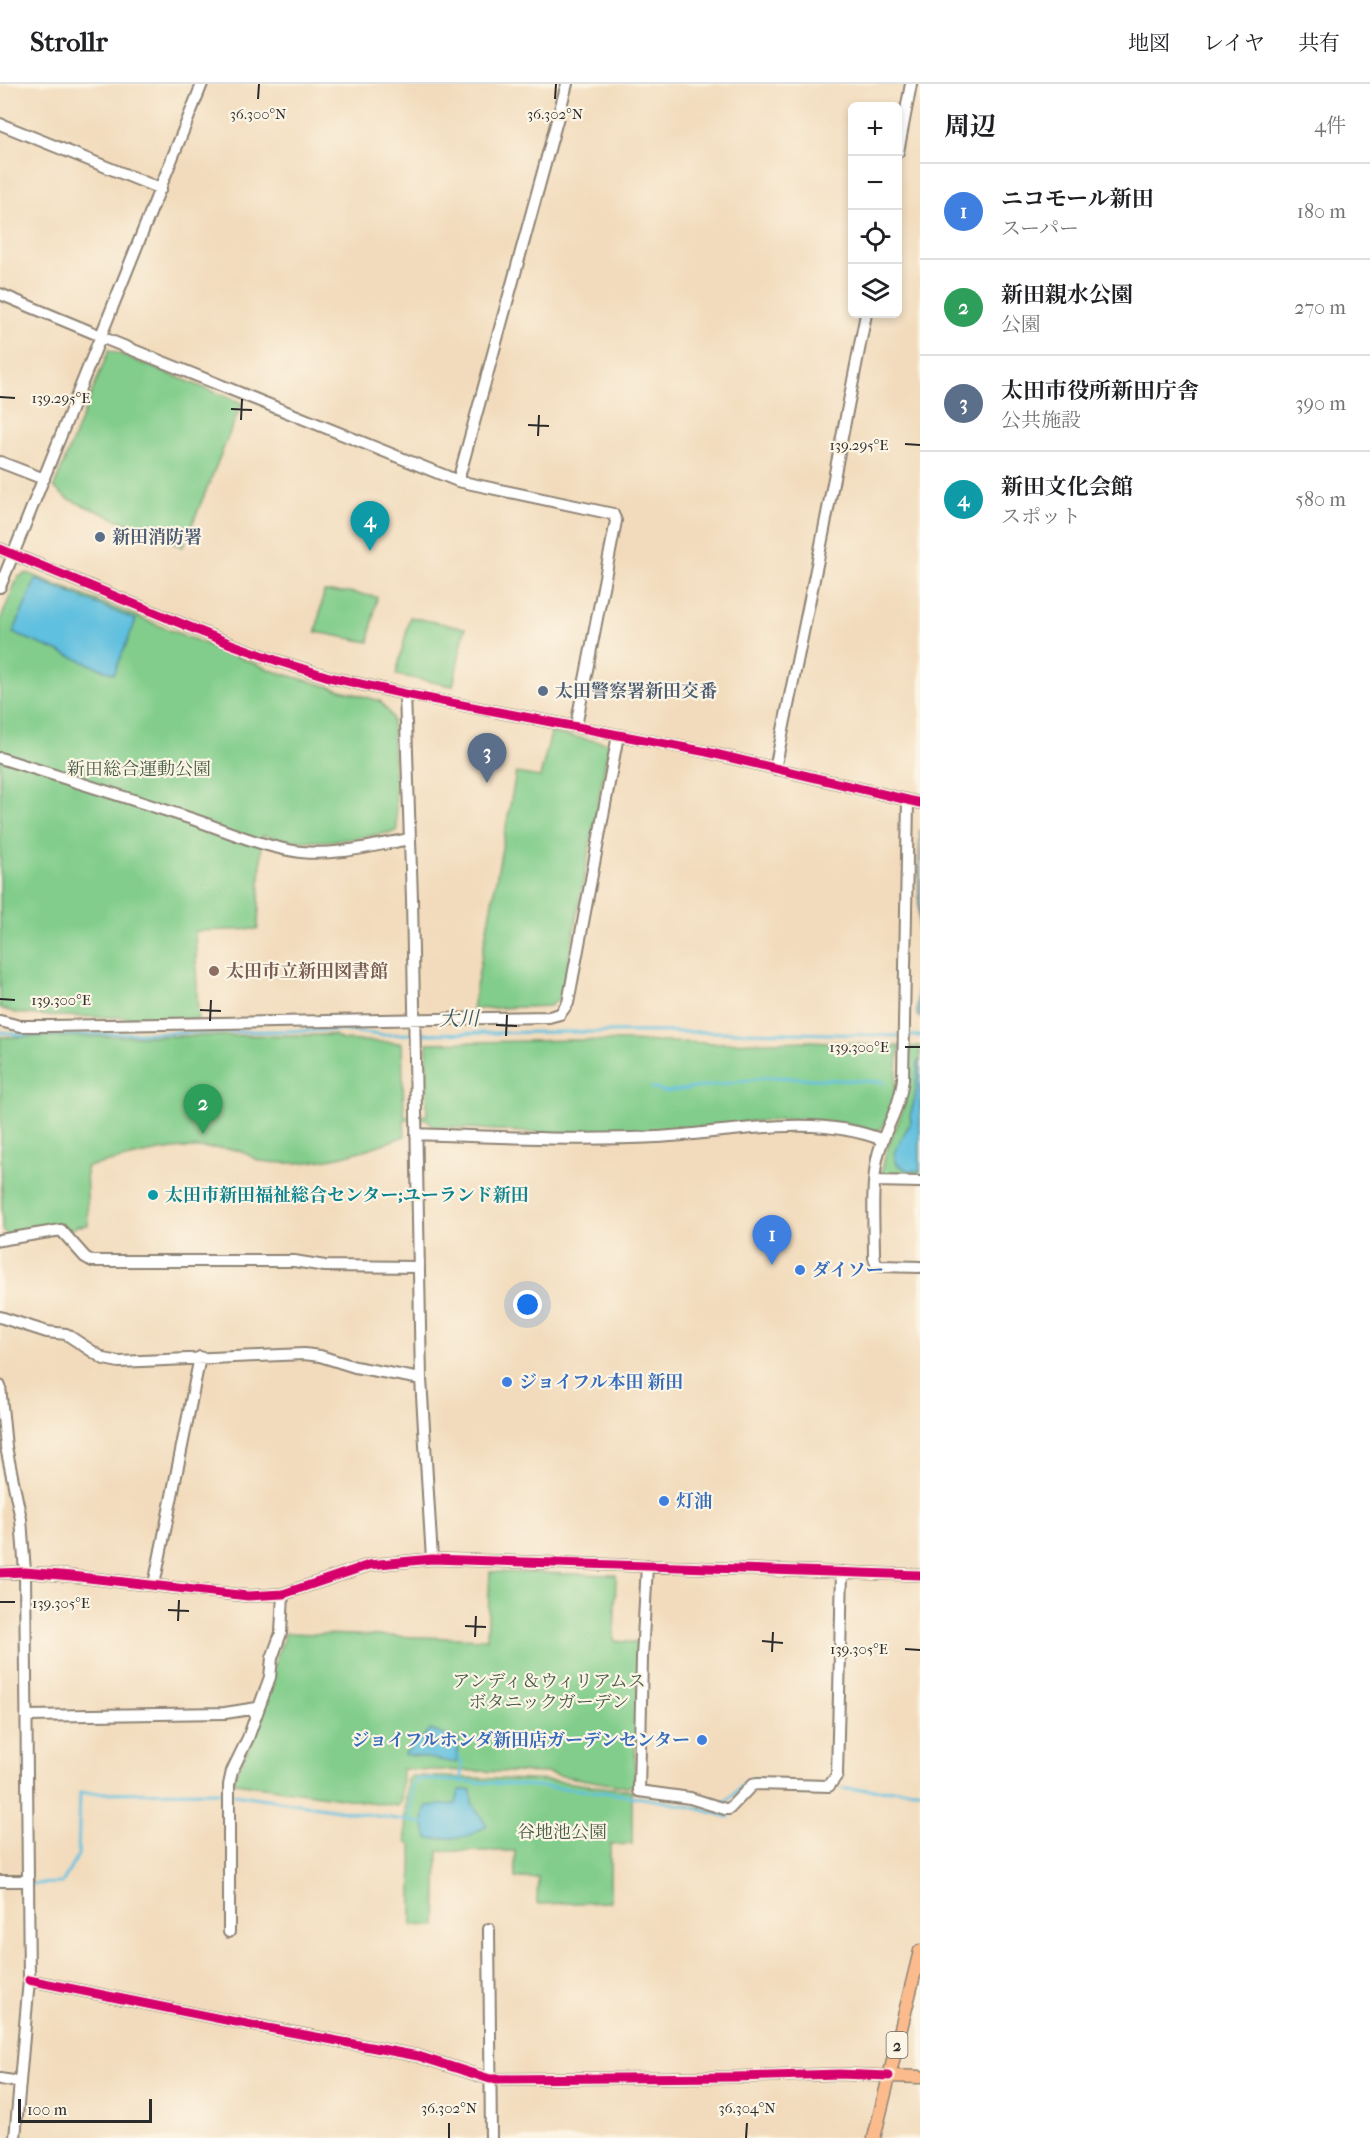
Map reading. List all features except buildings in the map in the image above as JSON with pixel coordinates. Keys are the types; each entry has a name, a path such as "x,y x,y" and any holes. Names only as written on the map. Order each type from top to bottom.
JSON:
{"main road":[{"name":"2","path":"874,2138 920,1951"},
{"path":"889,2076 920,2077"}],"street":[{"path":"0,587 202,84"},
{"path":"458,481 567,84"},
{"path":"902,128 911,84"},
{"path":"0,124 161,189"},
{"path":"0,294 458,481 610,512 615,516 616,521 576,726"},
{"path":"776,769 865,318"},
{"path":"0,462 44,479"},
{"path":"0,549 278,661 329,676 405,694 697,750 920,802"},
{"path":"405,694 421,1379 432,1558"},
{"path":"0,1022 20,1026 414,1024 549,1017 560,1014 568,1003 618,735"},
{"path":"0,758 288,850 315,852 342,850 410,839"},
{"path":"908,801 904,1047 901,1094 877,1161 875,1181 876,1264 920,1267"},
{"path":"416,1134 551,1138 646,1137 795,1126 844,1130 883,1140"},
{"path":"875,1181 920,1182"},
{"path":"0,1240 62,1230 85,1257 93,1261 294,1261 325,1266 418,1267"},
{"path":"0,1317 47,1332 66,1334 104,1359 119,1362 304,1354 421,1379"},
{"path":"154,1585 200,1357"},
{"path":"0,1386 6,1447 21,1519 25,1572 29,1980 15,2138"},
{"path":"0,1573 25,1572 248,1596 283,1594 369,1565 432,1558 920,1575"},
{"path":"647,1565 639,1791 690,1798 725,1809 729,1809 752,1785 829,1786 834,1782 837,1775 842,1572"},
{"path":"229,1932 229,1785 232,1771 248,1738 270,1677 272,1658 281,1633 283,1594"},
{"path":"26,1716 225,1713 257,1708"},
{"path":"0,1881 28,1881"},
{"path":"489,1929 491,2138"},
{"path":"29,1980 418,2056 490,2079 839,2074 889,2076"},
{"path":"0,2079 20,2082"}],"green space":[{"path":"109,350 242,403 183,547 66,498 54,487"},
{"name":"新田総合運動公園","path":"27,573 273,671 380,701 392,717 397,831 330,841 296,841 262,835 258,929 195,931 198,1019 51,1016 16,1013 0,1008 0,621 18,577"},
{"path":"324,592 349,592 377,597 369,642 316,632"},
{"path":"410,617 465,628 453,686 396,675"},
{"path":"551,733 609,743 562,996 550,1006 472,1009 516,773 540,777"},
{"path":"334,1035 342,1040 402,1043 404,1116 427,1115 427,1043 574,1040 716,1043 812,1041 920,1046 920,1177 886,1176 882,1172 907,1091 910,1050 899,1049 889,1117 876,1131 827,1121 793,1119 652,1131 542,1133 433,1127 427,1119 404,1119 405,1136 370,1148 317,1161 280,1163 261,1161 236,1150 190,1148 151,1152 86,1167 88,1225 77,1226 68,1232 7,1235 2,1229 0,1037"},
{"name":"アンディ＆ウィリアムス ボタニックガーデン","path":"490,1572 616,1575 614,1641 640,1643 634,1785 627,1787 546,1773 402,1769 401,1802 397,1806 236,1783 233,1779 255,1736 276,1658 286,1633 487,1639"},
{"name":"谷地池公園","path":"412,1776 557,1781 632,1791 632,1844 610,1845 610,1902 537,1904 538,1878 515,1878 515,1851 438,1851 436,1926 412,1925 412,1846 406,1842 405,1814 407,1780"}],"water":[{"path":"36,579 136,620 114,674 13,633"},
{"path":"920,830 920,1018 917,1015"},
{"path":"920,1060 920,1171 907,1170 897,1164 894,1153 911,1121"},
{"path":"430,1730 459,1740 456,1763 404,1754"},
{"path":"459,1790 471,1790 472,1803 487,1826 467,1837 429,1839 424,1822 427,1806 456,1804"}],"waterway":[{"name":"大川","path":"0,1032 22,1035 341,1030 382,1035 411,1034"},
{"name":"大川","path":"418,1034 659,1032 900,1036"},
{"name":"大川","path":"907,1036 920,1036"},
{"path":"652,1088 666,1092 771,1077 884,1082"},
{"path":"458,1756 462,1764 461,1781"},
{"path":"410,1820 412,1785 418,1779 575,1789 653,1800 729,1817"},
{"path":"724,1804 749,1779 761,1779"},
{"path":"671,1789 681,1792"},
{"path":"843,1789 920,1790"},
{"path":"29,1884 62,1883 78,1855 80,1793 222,1792"},
{"path":"234,1794 423,1823"}],"cycle path":[{"path":"0,549 231,644 329,677 405,694 707,752 920,803"},
{"path":"0,1573 25,1572 71,1576 248,1596 283,1594 369,1565 432,1559 920,1575"},
{"path":"29,1980 418,2056 490,2079 839,2074 889,2076"}],"place":[{"name":"新田消防署","path":"100,537"},
{"name":"新田文化会館","path":"370,551"},
{"name":"太田警察署新田交番","path":"543,691"},
{"name":"太田市役所新田庁舎","path":"487,783"},
{"name":"太田市立新田図書館","path":"214,971"},
{"name":"新田親水公園","path":"203,1134"},
{"name":"太田市新田福祉総合センター;ユーランド新田","path":"153,1195"},
{"name":"ニコモール新田","path":"772,1265"},
{"name":"ダイソー","path":"800,1270"},
{"name":"ジョイフル本田 新田","path":"507,1382"},
{"name":"灯油","path":"664,1501"},
{"name":"ジョイフルホンダ新田店ガーデンセンター","path":"702,1740"}]}
